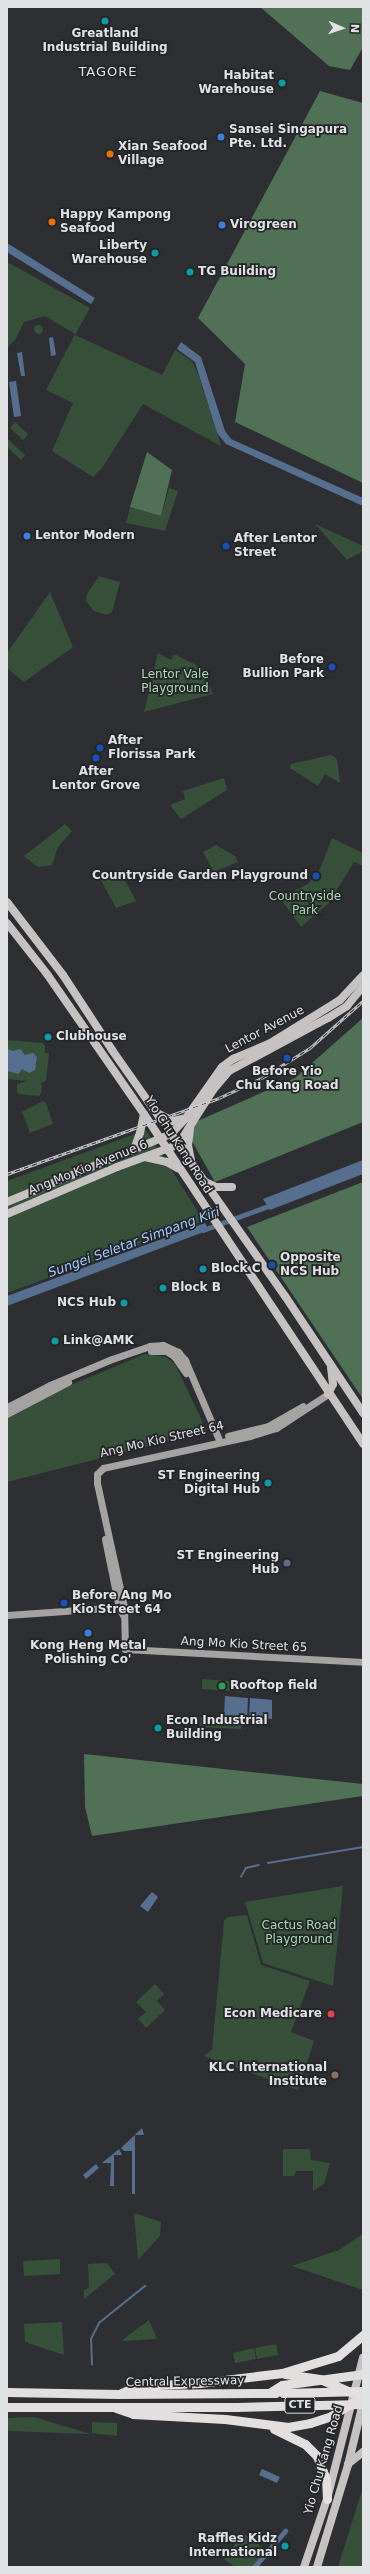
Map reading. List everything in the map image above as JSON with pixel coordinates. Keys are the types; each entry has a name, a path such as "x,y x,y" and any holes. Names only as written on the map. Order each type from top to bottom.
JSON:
{"highway":[{"path":"118,2394 137,2386 199,2383 282,2373 338,2356 363,2335"},
{"path":"282,2373 320,2379 360,2401"},
{"path":"269,2393 282,2385 363,2374"},
{"name":"Central Expressway","path":"7,2392 118,2394 269,2393 360,2401"},
{"path":"116,2408 133,2414 225,2419 288,2427 310,2423 360,2401"},
{"name":"Central Expressway","path":"7,2407 238,2407 360,2401"},
{"path":"266,2425 298,2440 317,2456 324,2468 327,2499"}],"main road":[{"name":"Yio Chu Kang Road","path":"7,902 63,975 178,1145 331,1363 363,1413"},
{"name":"Yio Chu Kang Road","path":"7,923 48,974 168,1149 178,1168 329,1391 363,1444"},
{"name":"Lentor Avenue","path":"171,1134 186,1118 222,1067 233,1059 269,1044 340,1000 363,975"},
{"name":"Lentor Avenue","path":"178,1145 213,1090 229,1071 328,1018 346,1006 363,986"},
{"path":"156,1112 173,1121 186,1118"},
{"path":"134,1150 140,1133 144,1114"},
{"path":"190,1128 188,1145 192,1165"},
{"name":"Ang Mo Kio Avenue 6","path":"7,1202 171,1134"},
{"name":"Ang Mo Kio Avenue 6","path":"7,1214 144,1157 178,1145"},
{"path":"144,1157 167,1162 178,1168"},
{"path":"204,1182 216,1187 232,1188"},
{"path":"331,1363 329,1391 350,1393"},
{"name":"Yio Chu Kang Road","path":"317,2567 348,2465 360,2401 363,2358"},
{"name":"Yio Chu Kang Road","path":"304,2567 360,2401"},
{"path":"348,2465 363,2452"}],"street":[{"path":"7,1407 50,1385 112,1359 150,1346 163,1345 178,1352 185,1360 218,1440"},
{"path":"7,1414 98,1368 133,1355 158,1350 166,1351 181,1364 218,1440"},
{"name":"Ang Mo Kio Street 64","path":"125,1649 122,1610 92,1480 94,1471 102,1463 218,1440 268,1426 329,1391"},
{"path":"7,1615 122,1610"},
{"name":"Ang Mo Kio Street 65","path":"125,1649 363,1662"}],"green space":[{"path":"260,7 363,7 363,47 350,70 329,66"},
{"path":"320,91 363,103 363,483 235,422 245,364 198,318"},
{"path":"7,262 90,308 75,335 162,375 175,350 192,361 199,376 221,446 143,404 102,468 93,477 52,451 73,403 46,390 75,334 45,316 24,322 15,340 7,348"},
{"path":"38,324 43,329 38,334 33,329"},
{"path":"15,422 28,434 23,440 10,428"},
{"path":"7,438 25,455 21,460 7,447"},
{"path":"147,452 172,470 161,516 130,507"},
{"path":"169,488 178,491 165,531 126,523 130,507 161,516"},
{"path":"315,524 363,546 363,551 347,560"},
{"path":"99,576 120,582 112,612 107,615 94,611 86,601 87,594"},
{"path":"50,592 73,647 24,682 7,668 7,653"},
{"name":"Lentor Vale Playground","path":"158,653 171,660 174,654 202,668 213,694 144,712"},
{"path":"331,755 337,759 340,783 325,774 318,786 290,768 291,764"},
{"path":"224,778 227,790 181,819 170,805 185,799 183,791"},
{"path":"65,824 72,831 58,847 52,865 38,867 24,856"},
{"name":"Countryside Park","path":"332,838 363,853 363,866 354,862 328,904 301,927 281,899 309,883 320,869"},
{"path":"216,845 235,856 238,862 214,872 203,852"},
{"path":"119,869 136,901 116,908 101,880"},
{"path":"363,1018 363,1122 215,1182 184,1127 295,1078"},
{"path":"7,1040 43,1043 45,1046 45,1053 49,1053 46,1081 40,1083 42,1085 41,1094 39,1096 19,1094 17,1091 17,1084 27,1081 7,1079"},
{"path":"43,1101 46,1103 53,1124 30,1133 22,1112"},
{"path":"146,1130 204,1221 7,1293 7,1181"},
{"path":"363,1182 363,1399 247,1227"},
{"path":"145,1354 166,1357 175,1364 207,1431 7,1482 7,1419 66,1387"},
{"name":"Rooftop field","path":"202,1679 243,1682 242,1692 202,1689"},
{"path":"201,1717 242,1720 241,1729 200,1727"},
{"path":"84,1754 363,1784 363,1796 92,1836 85,1807"},
{"name":"Cactus Road Playground","path":"343,1886 333,1986 263,1963 245,1902"},
{"path":"247,1915 261,1965 310,1981 291,2032 314,2041 298,2090 204,2056 212,2050 224,1921 227,1917"},
{"path":"155,1984 164,1994 157,2001 165,2010 146,2028 138,2019 146,2012 136,2002"},
{"path":"283,2149 310,2149 311,2160 330,2163 324,2184 313,2191 313,2171 296,2171 294,2176 283,2176"},
{"path":"134,2213 161,2222 160,2236 138,2260"},
{"path":"363,2234 363,2290 292,2266 339,2250"},
{"path":"60,2259 60,2274 24,2276 23,2261"},
{"path":"107,2263 115,2274 84,2299 84,2290 89,2288 88,2264"},
{"path":"149,2320 157,2339 122,2341 126,2337"},
{"path":"62,2322 64,2355 25,2342 24,2324"},
{"path":"276,2344 278,2355 257,2359 255,2348"},
{"path":"254,2348 256,2359 235,2363 233,2353"},
{"path":"34,2417 91,2434 7,2431 7,2418"},
{"path":"92,2422 117,2423 117,2436 92,2433"},
{"path":"363,2487 363,2567 338,2567"},
{"path":"243,2533 266,2550 252,2567 235,2567 224,2559"}],"water":[{"path":"7,243 95,298 91,304 7,252"},
{"path":"53,337 56,355 51,356 49,338"},
{"path":"181,342 201,357 225,431 231,439 363,498 363,506 226,444 217,433 195,362 177,349"},
{"path":"22,352 25,376 21,376 17,353"},
{"path":"16,381 21,416 14,417 9,382"},
{"path":"8,1049 13,1051 20,1049 25,1055 33,1053 37,1057 35,1070 29,1073 22,1069 18,1074 7,1071"},
{"path":"363,1160 363,1174 270,1210 263,1199"},
{"path":"205,1223 209,1230 7,1306 7,1296"},
{"name":"Rooftop field","path":"225,1696 248,1698 247,1719 224,1717"},
{"name":"Rooftop field","path":"250,1698 272,1700 272,1719 249,1718"},
{"path":"152,1892 158,1897 148,1912 140,1906"},
{"path":"142,2128 144,2135 135,2135 135,2194 132,2194 132,2151 124,2151 121,2148"},
{"path":"119,2149 122,2155 114,2155 114,2186 110,2186 111,2163 102,2163"},
{"path":"96,2164 99,2168 86,2179 83,2175"},
{"path":"262,2469 280,2477 277,2483 259,2475"}],"waterway":[{"name":"Sungei Seletar Simpang Kiri","path":"203,1230 268,1206"},
{"path":"268,1863 363,1847"},
{"path":"241,1877 246,1868 259,1865"},
{"path":"92,2365 91,2339 99,2323 145,2286"},
{"path":"254,2567 285,2531"}],"railway":[{"path":"7,1174 219,1098 262,1078 310,1048 363,1001"}],"place":[{"name":"Greatland Industrial Building","path":"105,21"},
{"name":"Habitat Warehouse","path":"282,83"},
{"name":"Sansei Singapura Pte. Ltd.","path":"221,137"},
{"name":"Xian Seafood Village","path":"110,154"},
{"name":"Happy Kampong Seafood","path":"52,222"},
{"name":"Virogreen","path":"222,225"},
{"name":"Liberty Warehouse","path":"155,253"},
{"name":"TG Building","path":"190,272"},
{"name":"Lentor Modern","path":"27,536"},
{"name":"After Lentor Street","path":"226,546"},
{"name":"Before Bullion Park","path":"332,667"},
{"name":"After Florissa Park","path":"100,748"},
{"name":"After Lentor Grove","path":"96,758"},
{"name":"Countryside Garden Playground","path":"316,876"},
{"name":"Clubhouse","path":"48,1037"},
{"name":"Before Yio Chu Kang Road","path":"287,1058"},
{"name":"Opposite NCS Hub","path":"272,1265"},
{"name":"Block C","path":"203,1269"},
{"name":"Block B","path":"163,1288"},
{"name":"NCS Hub","path":"124,1303"},
{"name":"Link@AMK","path":"55,1341"},
{"name":"ST Engineering Digital Hub","path":"268,1483"},
{"name":"ST Engineering Hub","path":"287,1563"},
{"name":"Before Ang Mo Kio Street 64","path":"64,1603"},
{"name":"Kong Heng Metal Polishing Co'","path":"88,1633"},
{"name":"Rooftop field","path":"222,1686"},
{"name":"Econ Industrial Building","path":"158,1728"},
{"name":"Econ Medicare","path":"331,2014"},
{"name":"KLC International Institute","path":"335,2075"},
{"name":"Raffles Kidz International","path":"285,2546"}],"district":[{"name":"TAGORE","path":"108,72"}]}
